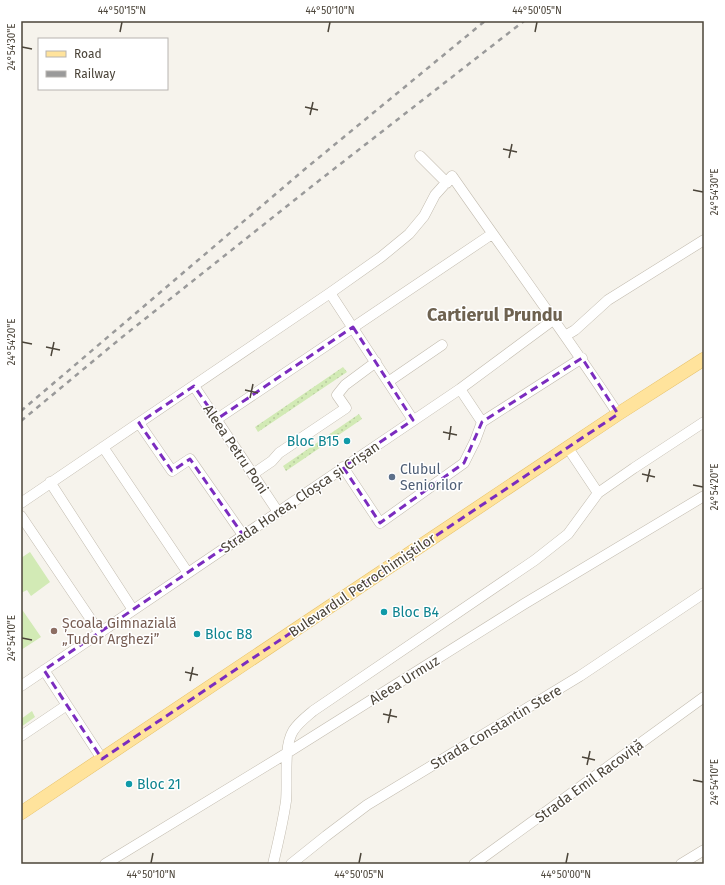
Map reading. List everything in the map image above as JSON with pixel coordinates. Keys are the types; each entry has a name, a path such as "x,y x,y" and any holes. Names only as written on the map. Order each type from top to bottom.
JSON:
{"main road":[{"name":"Bulevardul Petrochimiștilor","path":"21,813 618,414 704,359"}],"street":[{"path":"420,156 447,183"},
{"path":"21,502 330,294 381,257 408,234 424,216 435,195 452,176 492,234 536,293 553,320 582,358 618,414"},
{"path":"216,419 492,234"},
{"path":"565,336 575,330 608,300 704,240"},
{"path":"330,294 413,420"},
{"name":"Strada Horea, Cloșca și Crișan","path":"21,686 460,389 553,320"},
{"path":"388,382 442,345"},
{"path":"343,467 380,522 464,463 475,441 482,422 582,358"},
{"path":"253,474 272,461 279,453 346,408 337,395 345,385 376,362"},
{"name":"Aleea Petru Poni","path":"194,386 278,512"},
{"path":"460,389 482,422"},
{"path":"273,864 286,800 288,776 287,753 293,731 313,711 535,560 568,534 598,493 704,422"},
{"path":"138,423 172,472 190,459 243,536"},
{"path":"103,447 188,573"},
{"path":"568,448 598,493"},
{"path":"50,482 133,610"},
{"name":"Aleea Urmuz","path":"104,864 287,753 531,600 704,496"},
{"path":"21,516 100,632"},
{"name":"Strada Constantin Stere","path":"291,864 367,805 580,676 704,593"},
{"path":"44,670 102,759"},
{"name":"Strada Emil Racoviță","path":"474,864 704,697"},
{"path":"21,736 67,705"},
{"path":"681,864 704,850"}],"highlighted area":[{"path":"353,327 413,420 343,467 380,523 464,463 482,422 582,358 618,414 102,759 44,670 243,535 190,459 172,471 139,423 194,386 217,419"}],"green space":[{"path":"343,367 347,372 258,432 255,427"},
{"path":"359,414 362,419 286,471 283,466"},
{"path":"30,552 50,582 31,596 27,590 21,593 21,558"},
{"path":"21,608 41,637 21,650"},
{"path":"32,711 35,717 21,727 21,719"}],"railway":[{"path":"21,411 305,169 485,21"},
{"path":"21,421 121,338 316,183 524,21"}],"place":[{"name":"Bloc B15","path":"347,441"},
{"name":"Clubul Seniorilor","path":"392,477"},
{"name":"Bloc B4","path":"384,612"},
{"name":"Școala Gimnazială „Tudor Arghezi”","path":"54,631"},
{"name":"Bloc B8","path":"197,634"},
{"name":"Bloc 21","path":"129,784"}],"district":[{"name":"Cartierul Prundu","path":"495,315"}]}
